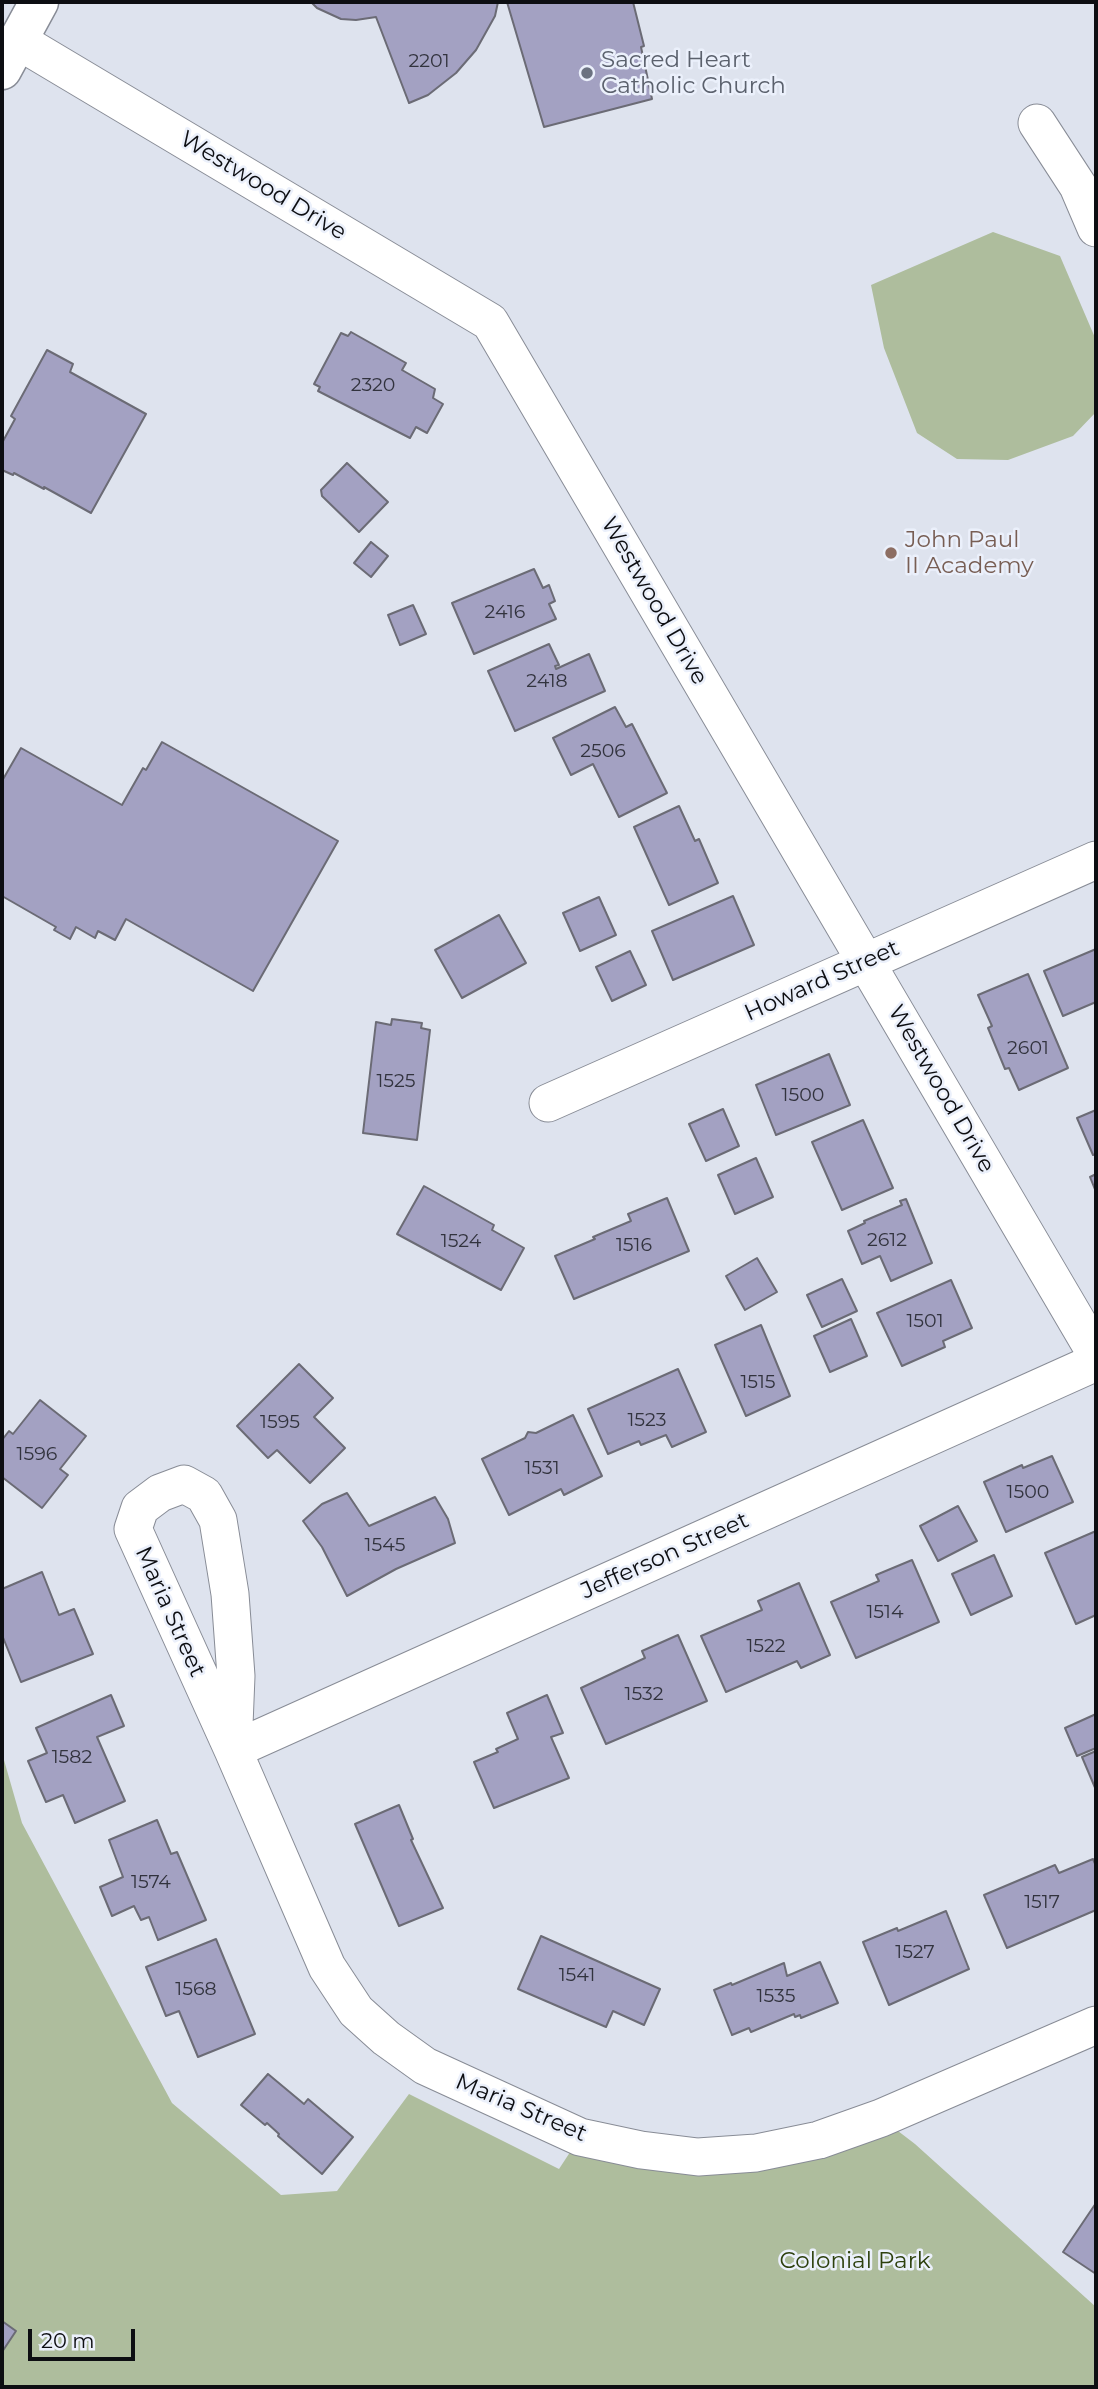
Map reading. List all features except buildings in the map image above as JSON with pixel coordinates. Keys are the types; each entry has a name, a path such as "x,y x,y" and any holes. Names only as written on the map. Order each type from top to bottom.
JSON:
{"main road":[{"path":"10,55 39,2"}],"street":[{"name":"Westwood Drive","path":"10,55 490,322 1096,1354"},
{"path":"1037,123 1078,186 1096,228"},
{"name":"Howard Street","path":"548,1102 1096,860"},
{"name":"Jefferson Street","path":"233,1750 1096,1362"},
{"name":"Maria Street","path":"233,1750 236,1676 230,1594 218,1520 204,1495 184,1484 160,1493 140,1508 133,1529 327,1967 356,2011 386,2038 425,2066 580,2137 640,2150 698,2157 769,2150 819,2140 881,2118 1096,2025"}],"green space":[{"path":"993,232 1060,256 1096,340 1096,412 1073,436 1008,460 957,459 917,433 884,348 871,285"},
{"name":"Colonial Park","path":"2,1753 22,1823 172,2103 281,2195 337,2191 409,2094 559,2169 580,2137 641,2150 881,2118 915,2144 1096,2307 1096,2387 2,2387"}],"place":[{"name":"Sacred Heart Catholic Church","path":"587,73"},
{"name":"John Paul II Academy","path":"891,553"}]}
